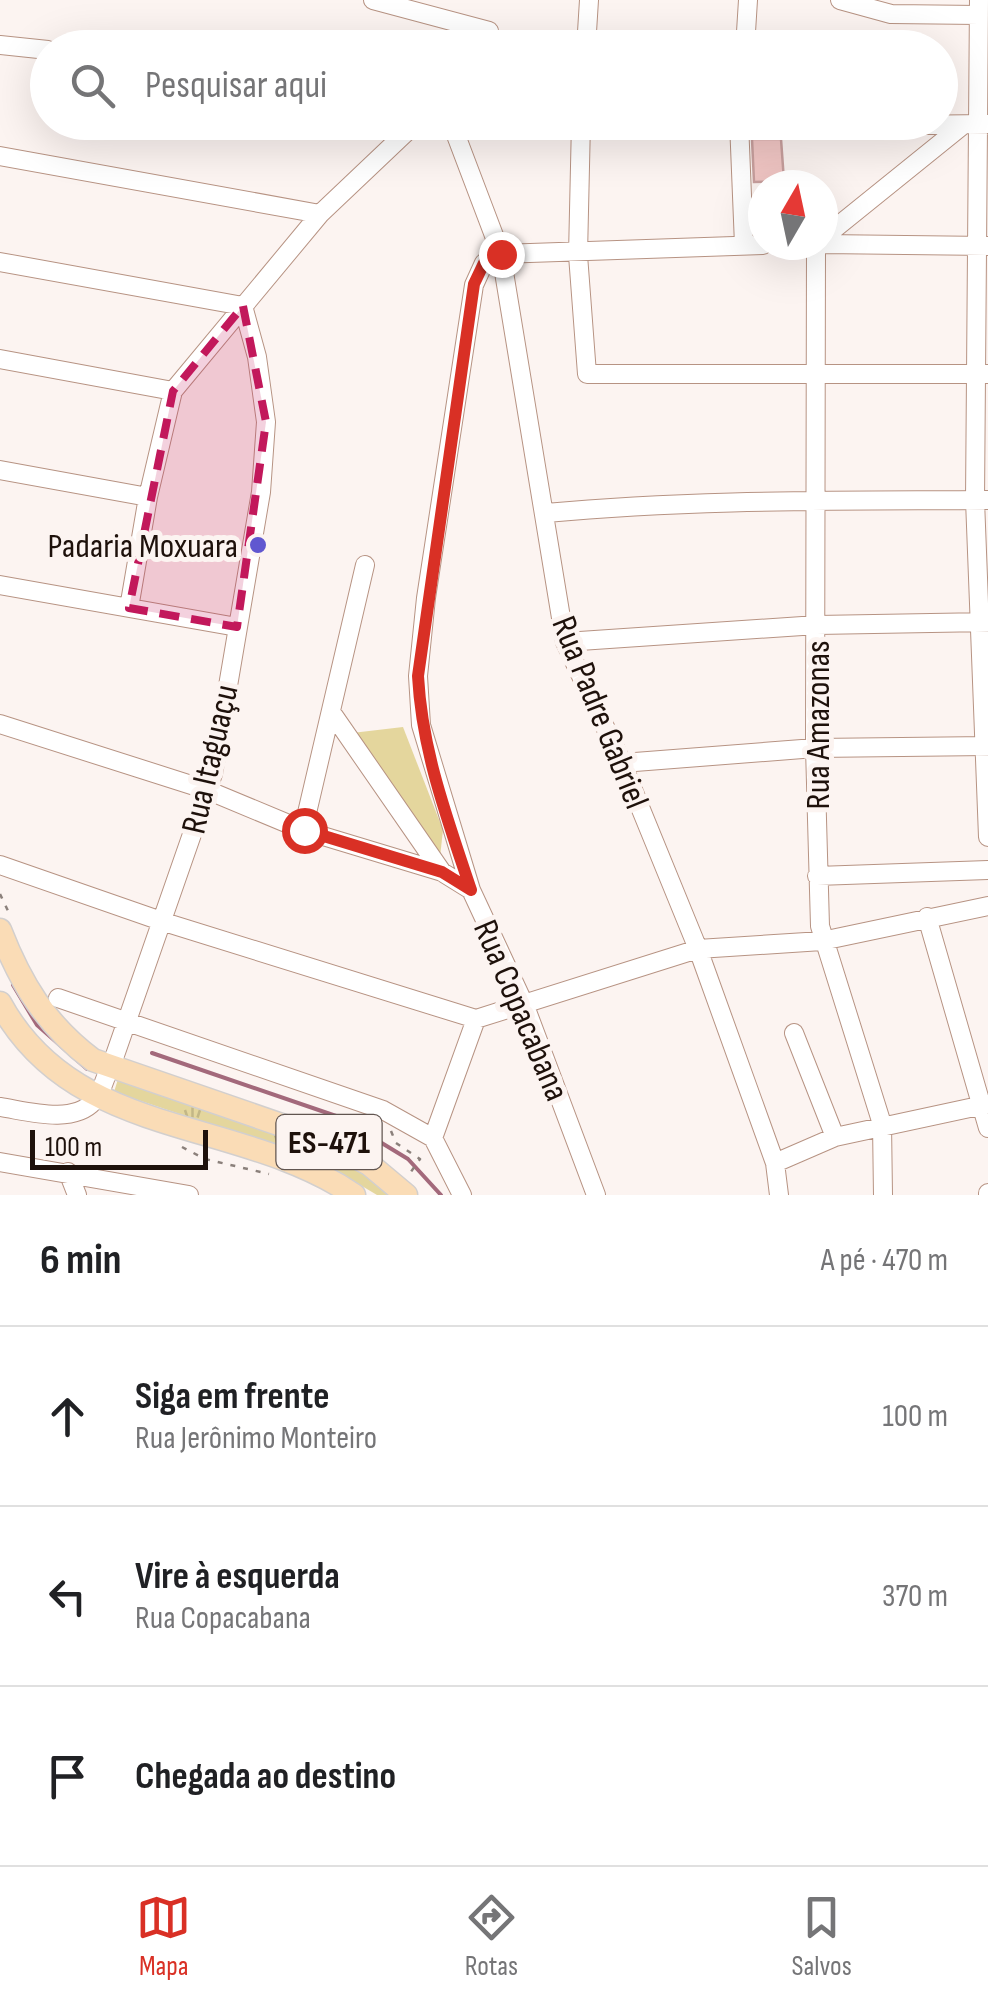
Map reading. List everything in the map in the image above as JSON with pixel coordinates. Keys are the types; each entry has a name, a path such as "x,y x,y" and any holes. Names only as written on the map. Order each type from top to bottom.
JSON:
{"main road":[{"name":"ES-471","path":"8,929 18,976 36,1005 64,1039 108,1067 325,1140 409,1184"},
{"name":"ES-471","path":"0,1003 42,1059 97,1098 290,1162 354,1195"}],"street":[{"path":"373,0 485,30"},
{"path":"587,30 588,0"},
{"path":"746,30 748,0"},
{"path":"849,1 891,14 979,7 976,125 988,837"},
{"path":"0,45 30,48"},
{"path":"129,608 148,497 173,391 320,214 398,140"},
{"name":"Rua Padre Gabriel","path":"452,140 501,254 546,513 557,612 565,642 622,762 698,949 775,1163 779,1195"},
{"path":"581,140 578,255 583,370 592,377 981,374"},
{"path":"741,140 748,202"},
{"path":"838,229 956,140"},
{"path":"0,156 320,214"},
{"path":"838,242 981,246"},
{"path":"501,254 578,255 748,245"},
{"name":"Rua Copacabana","path":"501,254 484,263 473,294 418,676 421,725 433,775 471,890 524,1006 596,1195"},
{"name":"Rua Amazonas","path":"820,260 814,498 822,940 882,1124 883,1195"},
{"path":"0,262 243,306"},
{"path":"473,294 509,300"},
{"name":"Rua Itaguaçu","path":"97,1098 164,922 207,790 237,628 261,492 266,422 257,357 243,306"},
{"path":"0,359 173,391"},
{"path":"0,470 148,497"},
{"path":"546,513 663,502 814,498 982,500"},
{"path":"304,830 334,716 365,566"},
{"path":"0,585 237,628"},
{"path":"565,642 818,625 984,622"},
{"path":"334,716 442,872"},
{"path":"0,724 207,790 304,830 442,872 471,890"},
{"path":"622,762 816,748 986,746"},
{"path":"0,865 164,922 476,1020 698,949 822,940 988,906"},
{"path":"818,876 988,870"},
{"path":"927,917 986,1104 988,1128"},
{"path":"58,998 383,1110 434,1138 462,1195"},
{"path":"434,1138 476,1020"},
{"path":"794,1033 836,1137"},
{"path":"0,1107 58,1115 82,1110 97,1098"},
{"path":"775,1163 836,1137 882,1124 986,1104"},
{"path":"0,1162 189,1195"},
{"path":"68,1172 78,1195"}],"path":[{"path":"0,894 8,929"},
{"path":"383,1110 396,1143 420,1159 409,1184"}],"highlighted area":[{"path":"243,306 266,422 237,627 129,608 173,391"}],"green space":[{"path":"403,727 443,830 440,857 352,733"},
{"path":"118,1079 325,1148 398,1195 377,1195 320,1161 114,1092"}],"building":[{"path":"752,140 781,140 783,170 753,170"}],"waterway":[{"path":"13,985 37,1025 87,1069"},
{"path":"152,1053 339,1117 408,1159 441,1195"}],"place":[{"name":"Padaria Moxuara","path":"258,545"}],"route":[{"path":"304,830 442,872 471,890 433,775 421,725 418,676 426,598 474,284 484,263 501,254"}]}
